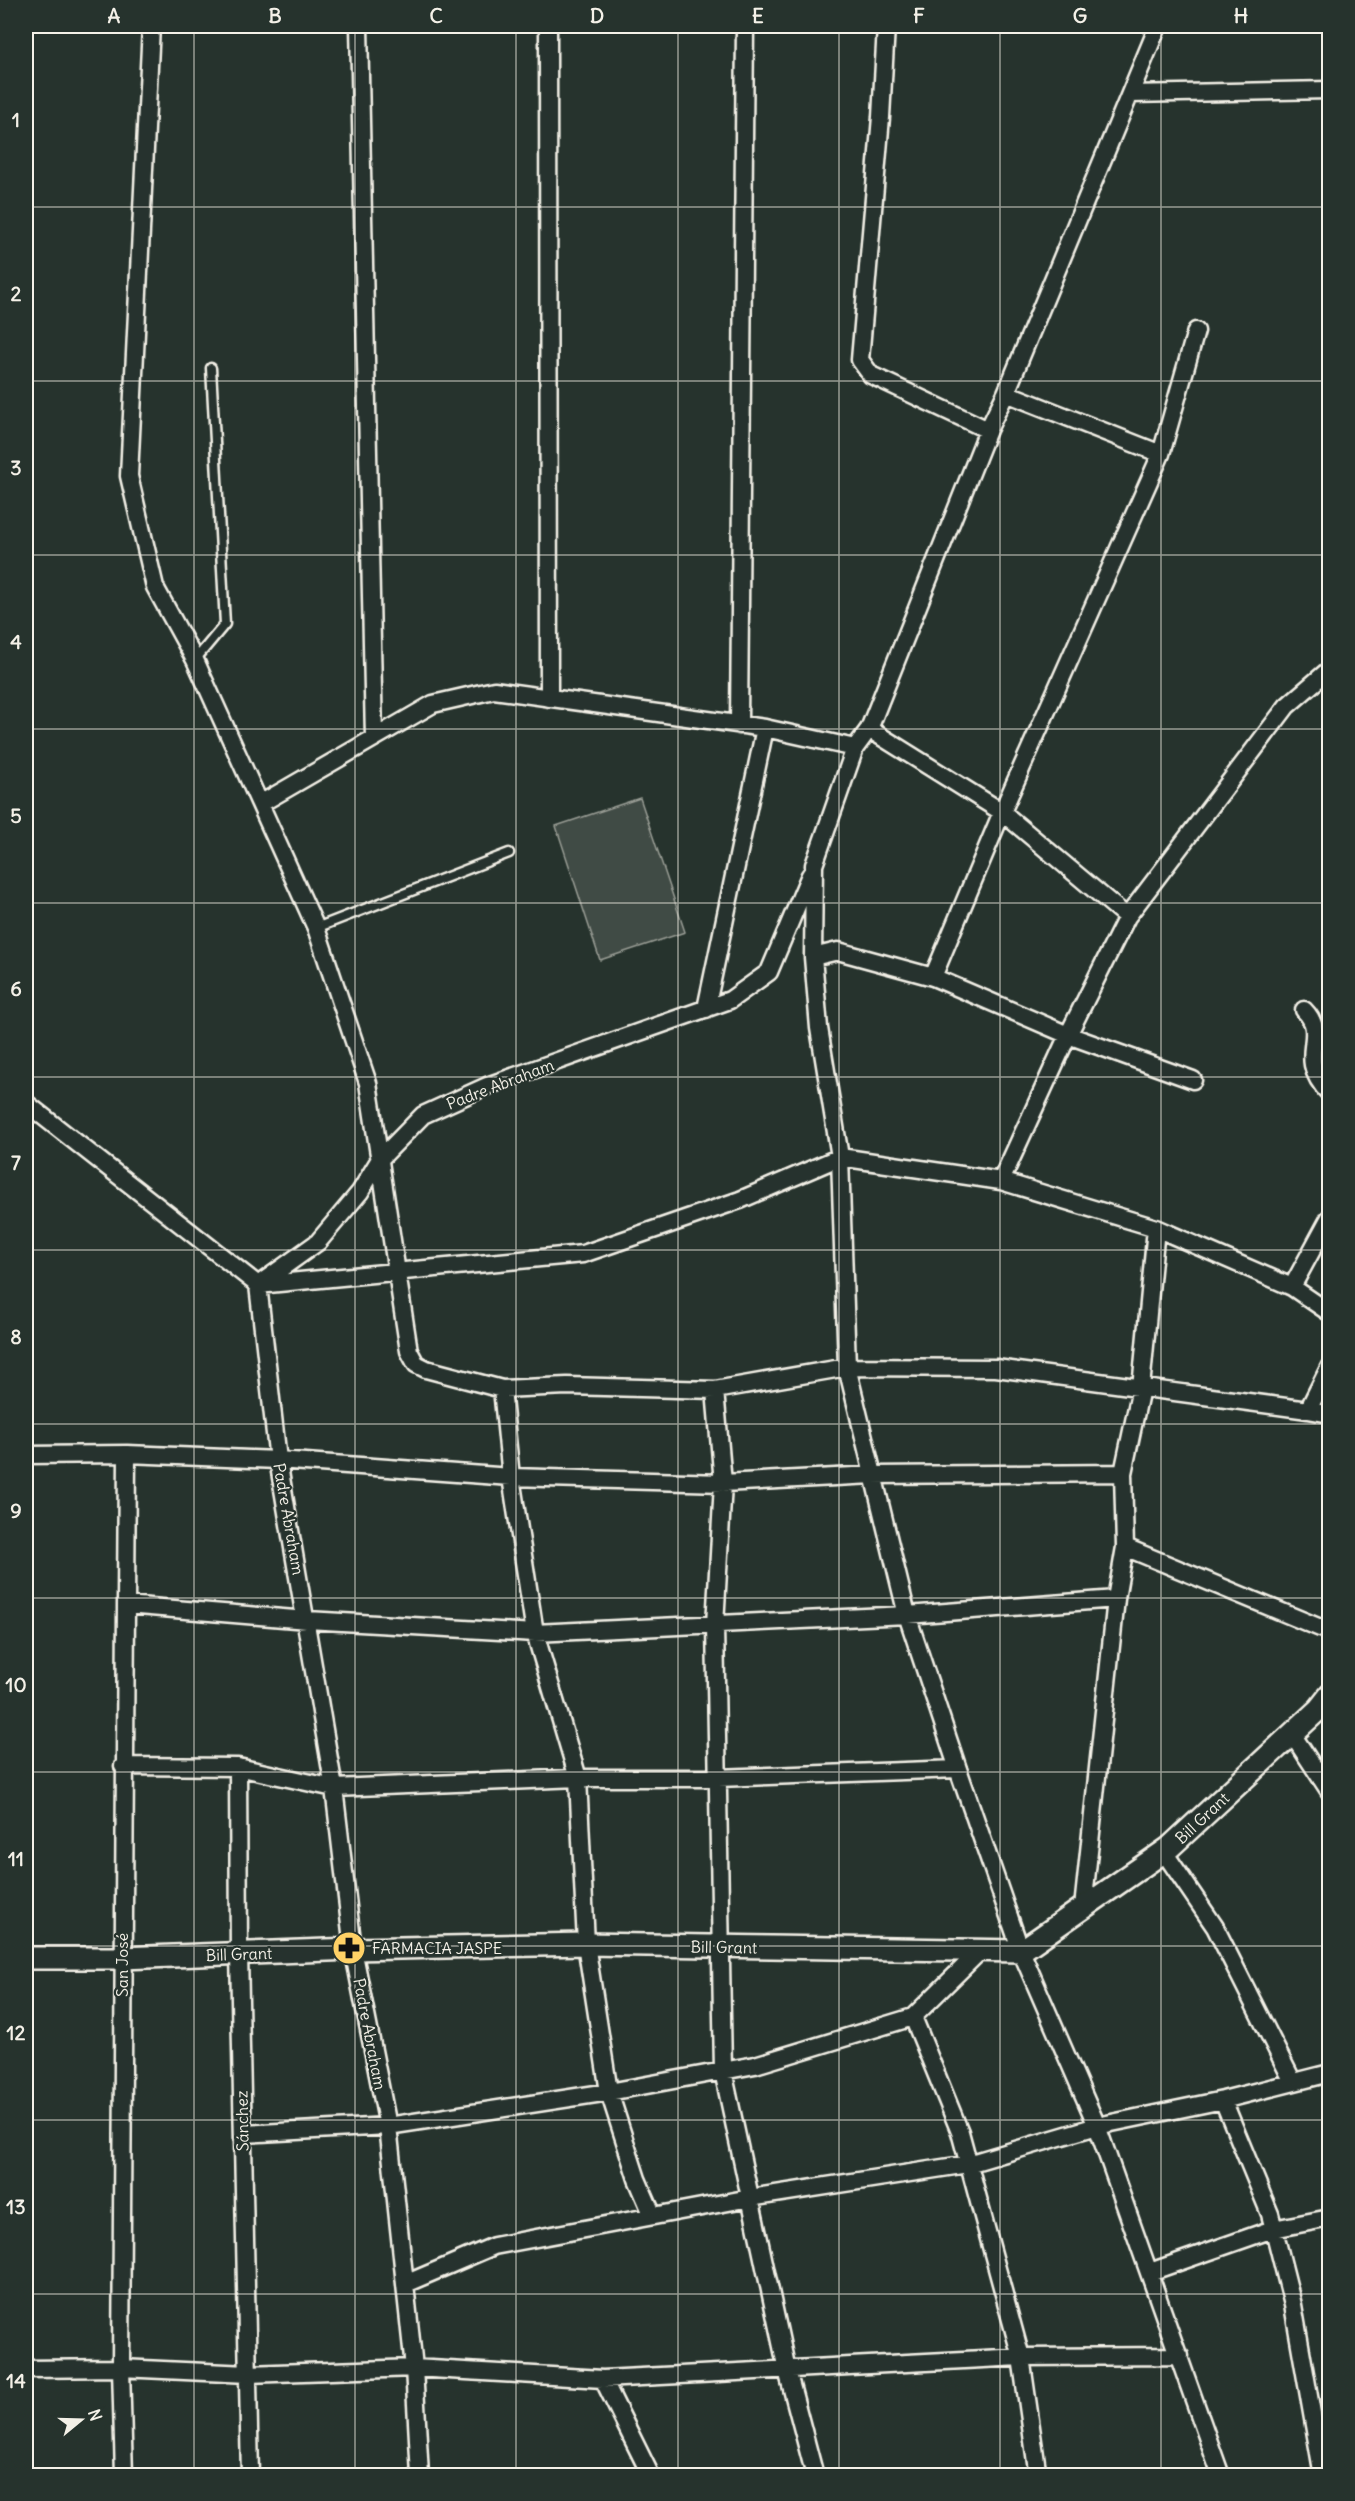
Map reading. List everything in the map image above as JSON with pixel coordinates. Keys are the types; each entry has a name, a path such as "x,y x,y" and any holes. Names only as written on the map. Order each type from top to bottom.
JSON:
{"street":[{"path":"151,26 129,476 155,588 195,660 316,928 368,1083 410,1351 416,1364 426,1369 502,1389 567,1386 715,1390 847,1367 996,1368 1329,1414"},
{"path":"359,26 374,738"},
{"path":"548,26 549,698"},
{"path":"739,725 745,26"},
{"path":"886,26 881,117 860,360 871,375 988,430"},
{"path":"1158,26 1006,393 988,430 869,729 855,748 814,866 813,957 819,1028 840,1157 847,1367 907,1615 1021,1951 1097,2126 1221,2475"},
{"path":"1130,94 1329,90"},
{"path":"933,977 1002,812 1161,454 1196,331"},
{"path":"1006,393 1161,454"},
{"path":"1001,1181 1068,1035 1127,917 1287,706 1329,669"},
{"path":"260,804 433,704 494,690 765,728 855,748"},
{"path":"706,1009 765,728"},
{"path":"869,729 1002,812 1127,917"},
{"name":"Padre Abraham","path":"420,2475 414,2368 388,2126 354,1949 334,1788 278,1460 258,1285 318,1242 360,1192 380,1159 423,1115 488,1086 730,1000 769,972 814,866"},
{"path":"813,957 837,951 933,977 1068,1035 1193,1080"},
{"path":"1304,1010 1312,1017 1315,1032 1312,1062 1314,1069 1329,1094"},
{"path":"26,1103 258,1285 583,1254 741,1200 840,1157 1001,1181 1156,1228 1292,1287 1329,1312"},
{"path":"1292,1287 1329,1216"},
{"path":"1083,1908 1116,1599 1125,1547 1124,1473 1141,1388 1156,1228"},
{"path":"1308,1410 1329,1366"},
{"path":"502,1389 511,1477 535,1633 578,1778 586,1944 609,2092 637,2179 653,2216"},
{"path":"715,1390 723,1484 715,1625 723,2071 787,2370 814,2475"},
{"path":"26,1455 127,1455 278,1460 511,1477 723,1484 873,1475 1124,1473"},
{"name":"San José","path":"124,2475 121,2368 122,1958 127,1455"},
{"path":"1125,1547 1329,1632"},
{"path":"126,1605 306,1620 535,1633 907,1615 1116,1599"},
{"name":"Bill Grant","path":"26,1958 122,1958 354,1949 586,1944 1021,1951 1164,1852 1319,1709 1329,1695"},
{"path":"1292,1734 1329,1792"},
{"path":"123,1766 238,1767 334,1788 578,1778 718,1778 958,1769"},
{"name":"Sánchez","path":"238,1767 239,1953 250,2475"},
{"path":"1164,1852 1215,1927 1293,2082"},
{"path":"243,2134 388,2126 609,2092 756,2065 913,2017 981,1950"},
{"path":"913,2017 960,2132 1021,2357 1038,2475"},
{"path":"405,2284 494,2246 750,2198 968,2164 1097,2126 1222,2100 1329,2073"},
{"path":"1222,2100 1270,2214 1293,2305 1323,2475"},
{"path":"1150,2272 1274,2229 1329,2218"},
{"path":"26,2369 121,2368 248,2374 414,2368 603,2379 1021,2357 1180,2356"},
{"path":"603,2379 651,2475"}],"lane":[{"path":"195,660 225,624 221,589 211,368"},
{"path":"316,928 509,853"}],"shaded area":[{"path":"640,798 685,932 600,960 556,826"}],"place":[{"name":"FARMACIA JASPE","path":"349,1948"}]}
